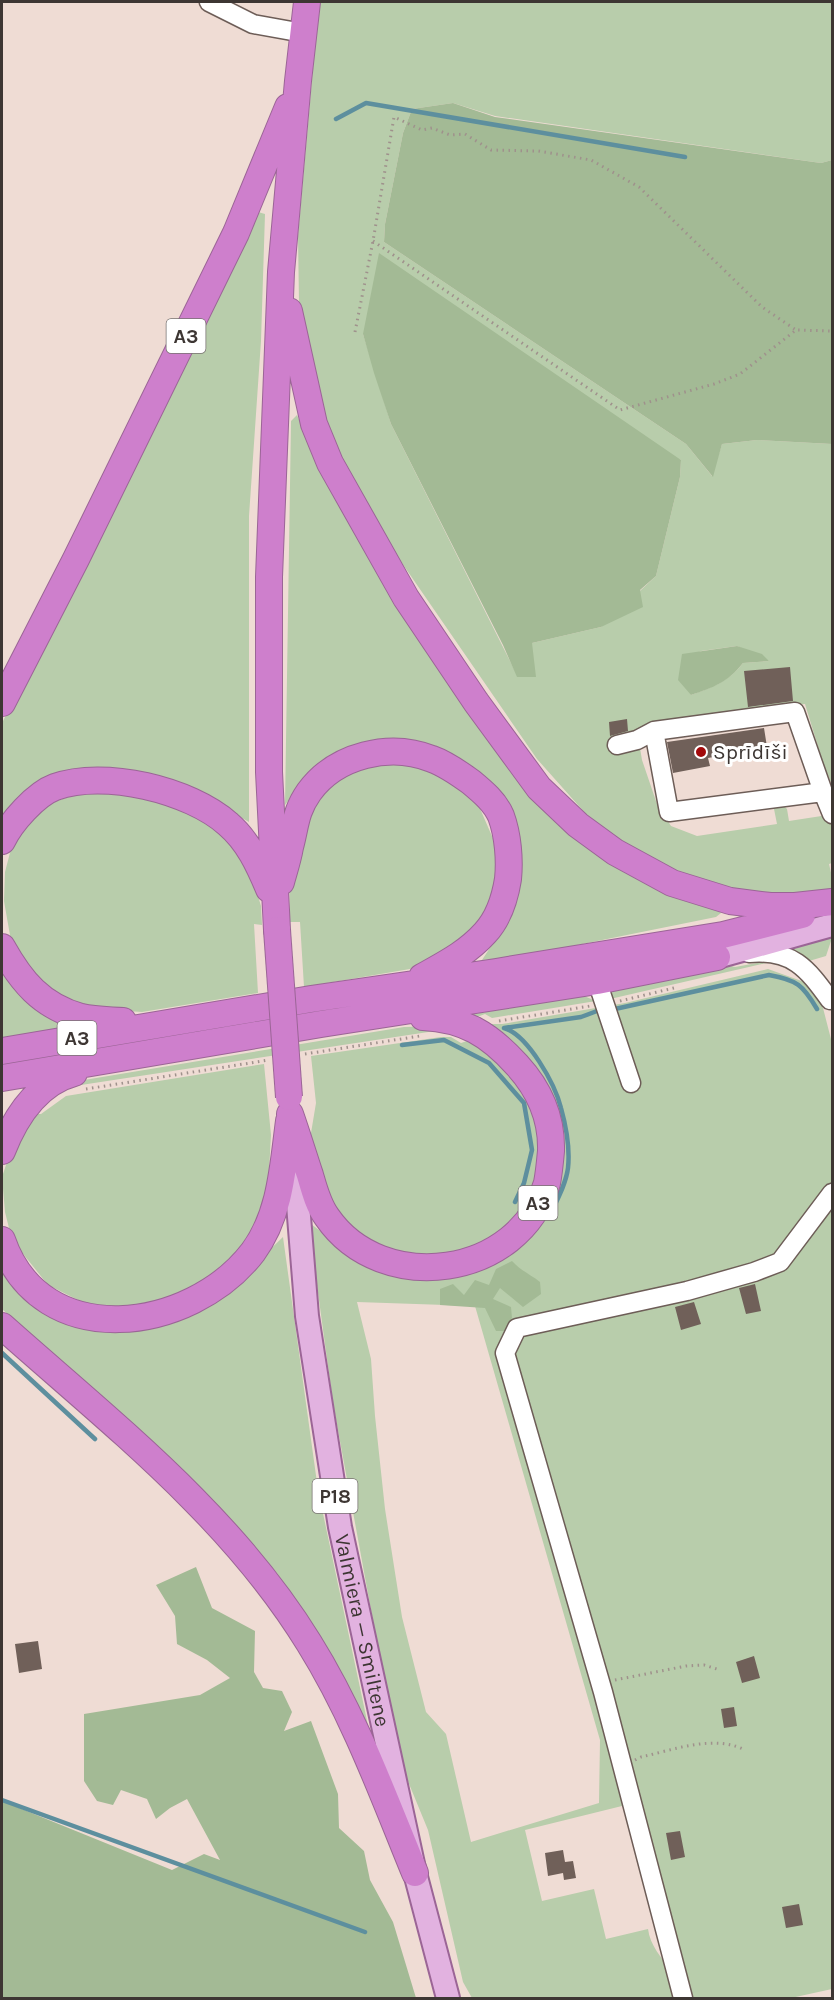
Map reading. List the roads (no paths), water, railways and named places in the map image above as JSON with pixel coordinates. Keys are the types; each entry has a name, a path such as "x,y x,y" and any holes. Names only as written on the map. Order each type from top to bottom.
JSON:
{"highway":[{"name":"A3","path":"307,2 280,272 269,577 269,772 275,903 290,1105 317,1197 326,1216 338,1231 357,1247 374,1257 394,1264 434,1269 470,1261 512,1236 539,1202 546,1184 551,1143 543,1104 526,1075 507,1053 485,1035 466,1024 444,1018 421,1017 321,1024"},
{"name":"A3","path":"2,703 76,560 236,233 298,81"},
{"path":"280,272 314,424 330,463 406,598 476,702 539,788 578,825 615,852 672,883 730,901 770,906 832,904"},
{"path":"275,903 298,810 311,790 327,773 354,758 378,753 406,752 433,759 461,774 485,793 500,815 508,854 509,871 506,891 494,920 470,948 457,958 405,986"},
{"path":"2,841 7,831 27,807 54,787 94,779 134,783 179,796 228,823 256,859 275,903"},
{"name":"A3","path":"2,1051 311,999 723,935 798,917 832,904"},
{"path":"2,947 27,987 50,1004 81,1017 153,1025"},
{"name":"A3","path":"2,1078 321,1024 597,993 717,957"},
{"path":"2,1151 13,1126 27,1105 56,1080 74,1073 194,1045"},
{"path":"2,1240 14,1266 35,1290 52,1302 81,1315 121,1320 162,1314 178,1308 201,1296 238,1268 262,1238 276,1202 290,1105"},
{"path":"2,1326 195,1499 236,1543 272,1589 309,1643 351,1717 415,1873"}],"main road":[{"path":"717,957 832,925"},
{"name":"Valmiera — Smiltene","path":"290,1105 307,1317 328,1456 354,1597 415,1873 448,1997"}],"street":[{"path":"209,2 253,24 303,33"},
{"path":"617,745 637,740 654,731 795,712 832,814"},
{"path":"654,731 669,812 823,792"},
{"path":"717,957 757,952 778,954 798,961 832,997"},
{"path":"597,993 631,1083"},
{"path":"683,1998 603,1692 506,1353 517,1328 687,1291 754,1272 780,1262 832,1193"}],"waterway":[{"path":"336,119 366,103 685,157"},
{"path":"615,1009 769,975 798,985 808,994 817,1009"},
{"path":"550,1215 568,1168 568,1145 563,1115 553,1086 531,1050 513,1032 504,1028 581,1017 597,1011"},
{"path":"402,1045 444,1040 489,1063 524,1103 532,1150 524,1183 515,1202"},
{"path":"2,1353 95,1439"},
{"path":"2,1800 365,1932"}],"place":[{"name":"Sprīdīši","path":"701,752"}]}
